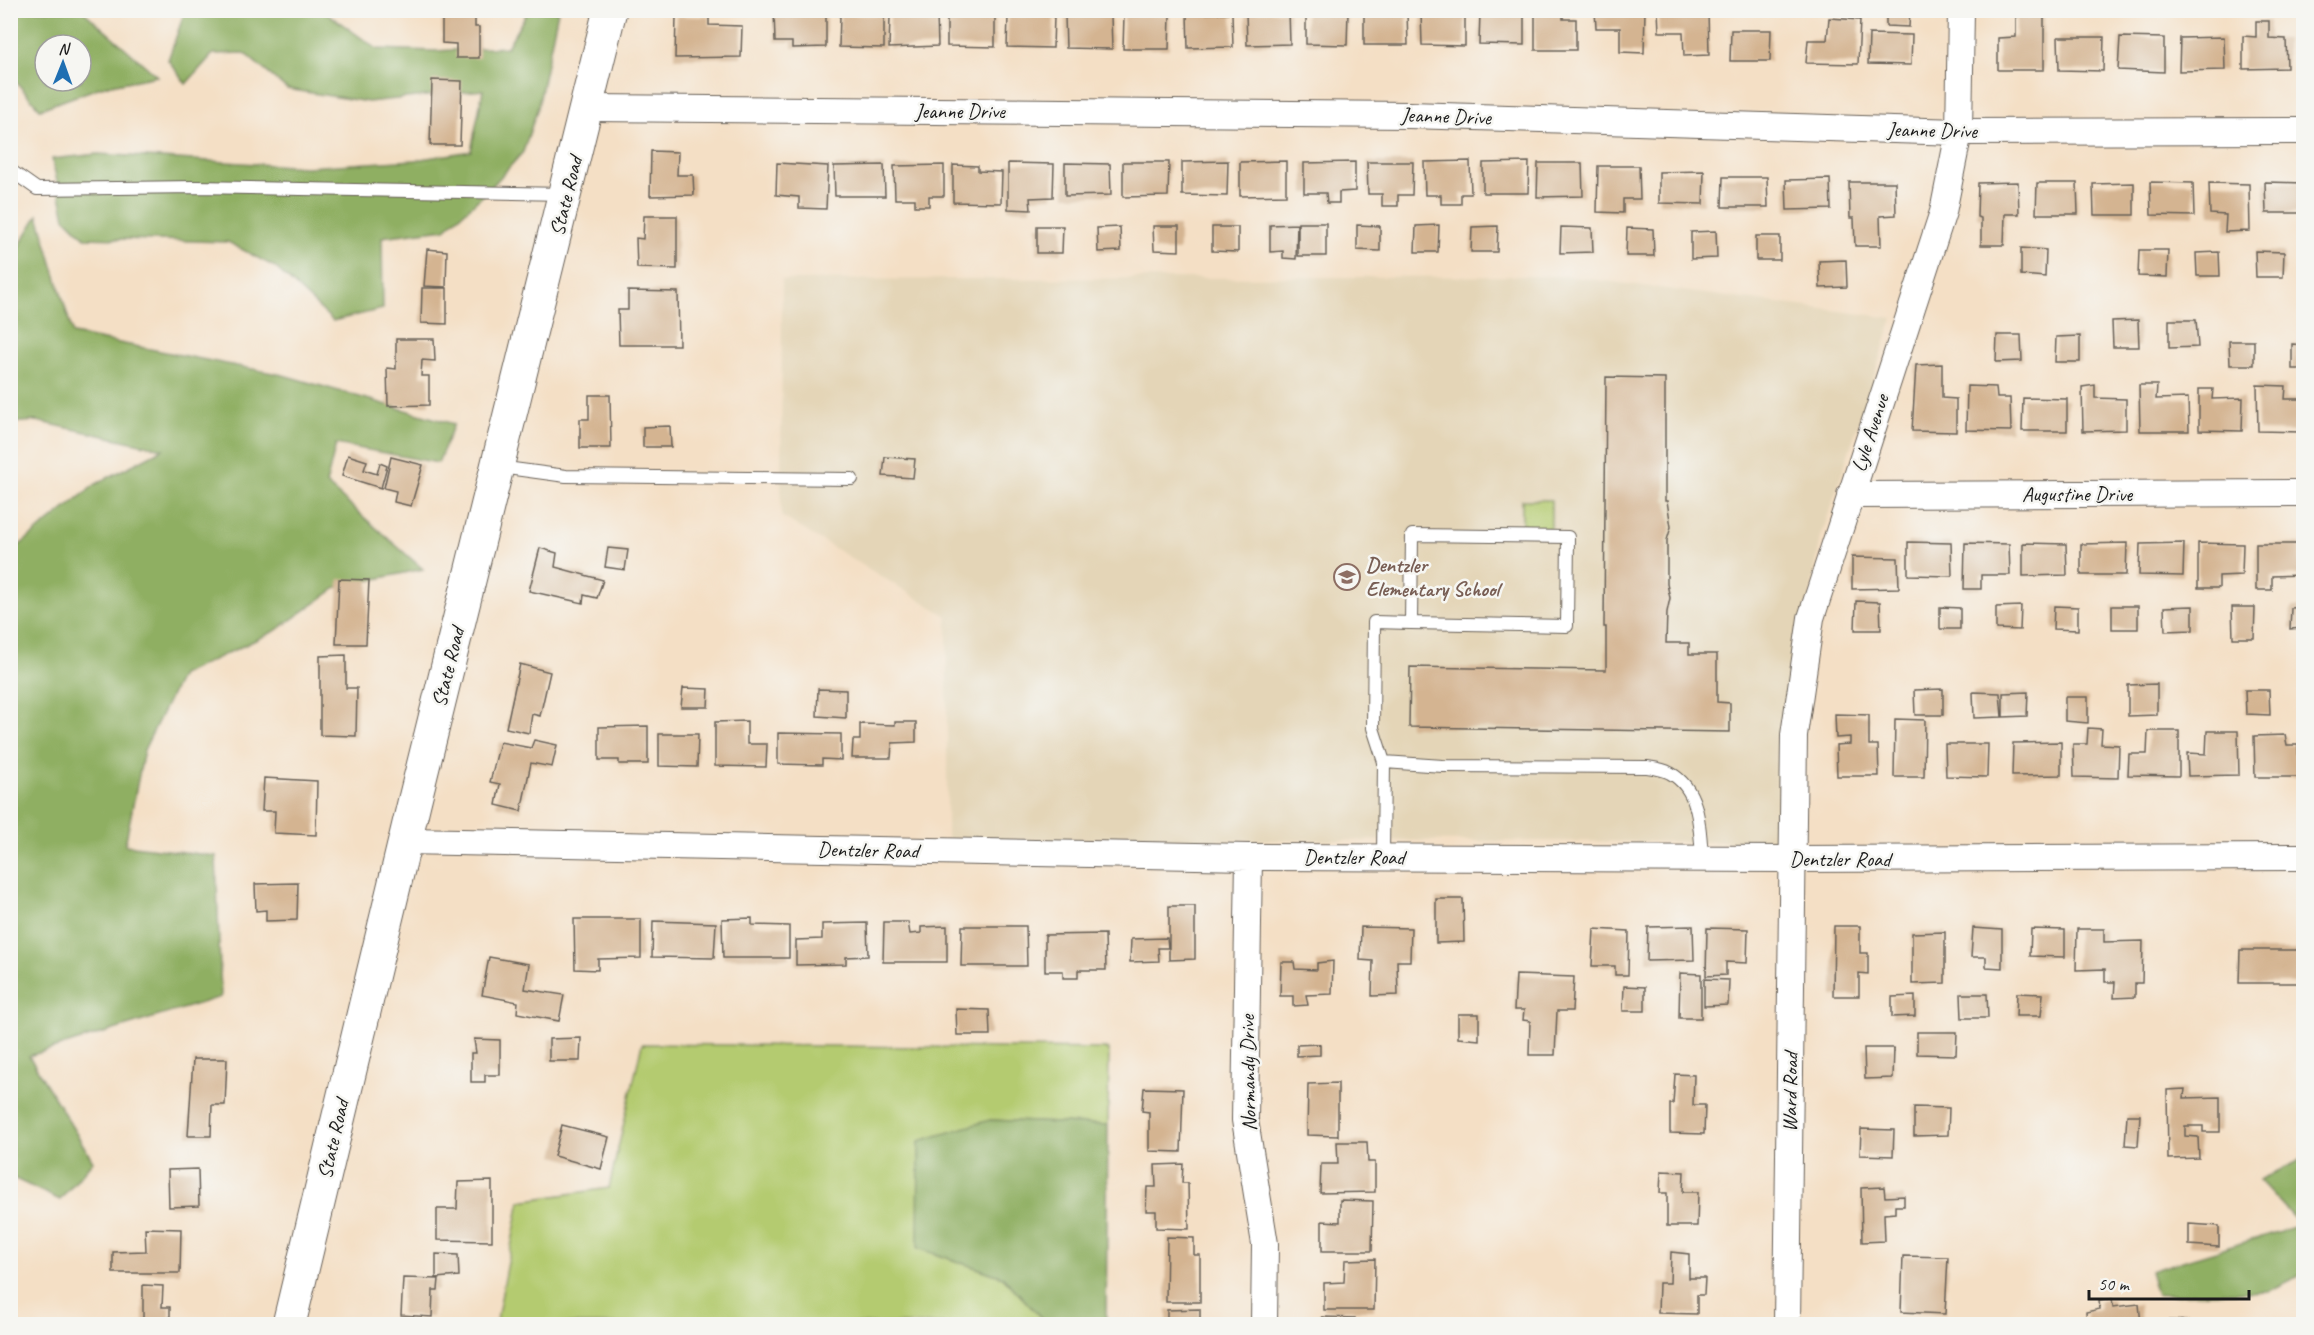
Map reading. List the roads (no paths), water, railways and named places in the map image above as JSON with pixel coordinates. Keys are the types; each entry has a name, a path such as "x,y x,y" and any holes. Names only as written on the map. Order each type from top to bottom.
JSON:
{"main road":[{"name":"State Road","path":"289,1324 405,841 588,108 610,10"}],"street":[{"name":"Lyle Avenue","path":"1792,859 1794,735 1811,618 1943,212 1959,132 1961,10"},
{"name":"Jeanne Drive","path":"588,108 1409,114 1959,132 2304,131"},
{"name":"Augustine Drive","path":"1850,495 2304,493"},
{"name":"Dentzler Road","path":"405,841 1250,857 1702,859 2304,857"},
{"name":"Normandy Drive","path":"1250,857 1245,1120 1265,1244 1264,1324"},
{"name":"Ward Road","path":"1787,1324 1792,859"}],"lane":[{"path":"10,170 37,189 197,187 566,194"},
{"path":"498,467 566,476 852,479"},
{"path":"1383,858 1384,762 1373,728 1374,622 1411,623 1567,626 1568,537 1412,535 1411,623"},
{"path":"1384,762 1443,766 1647,766 1669,772 1687,785 1695,805 1700,827 1702,859"}],"place":[{"name":"Dentzler Elementary School","path":"1347,577"}]}
